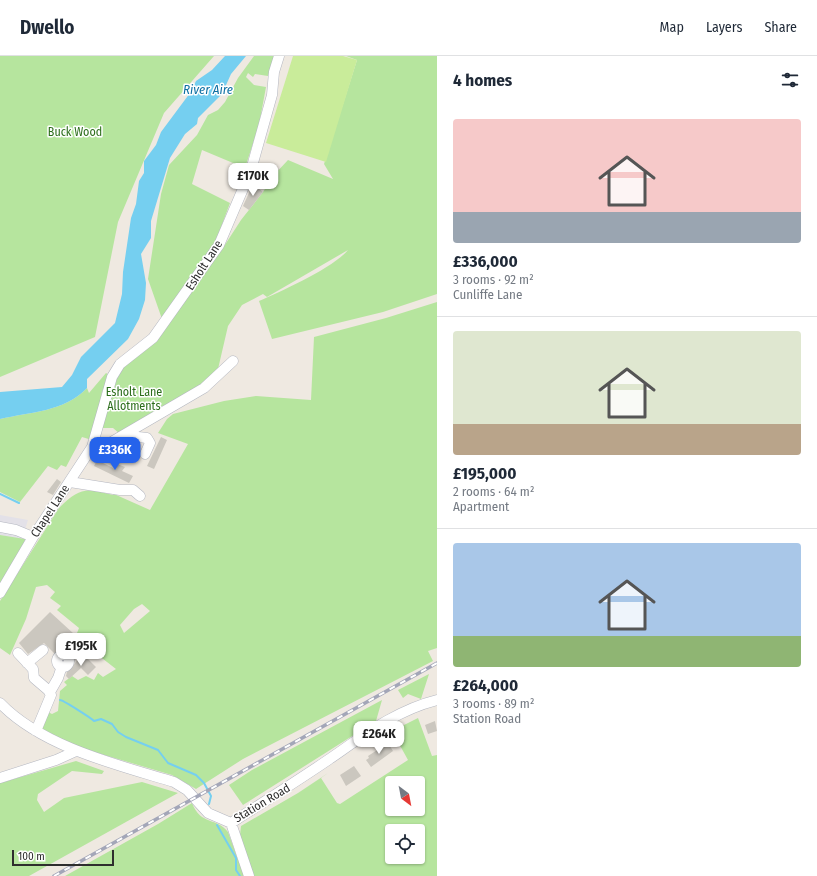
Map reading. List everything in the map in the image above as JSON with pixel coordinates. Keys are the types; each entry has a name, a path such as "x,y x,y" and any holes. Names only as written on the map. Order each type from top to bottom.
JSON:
{"street":[{"name":"Esholt Lane","path":"98,428 112,377 120,364 153,338 219,245 251,170 272,96 274,72 279,56"},
{"path":"92,447 103,446 113,441 204,388 233,361"},
{"name":"Chapel Lane","path":"0,593 33,537 92,447 98,428"},
{"path":"113,441 138,437 147,438 150,443 145,454"},
{"path":"70,482 120,490 133,490 140,496"},
{"path":"0,527 16,530 33,537"},
{"path":"27,663 43,650"},
{"path":"18,653 33,669 34,678 50,692"},
{"path":"36,732 51,695 50,692 58,678 62,666"},
{"name":"Station Road","path":"0,703 19,720 36,732 76,751 174,782 186,790 208,813 231,822 294,783 383,722 414,707 437,700"},
{"path":"0,778 56,760 76,751"},
{"path":"231,822 249,876"}],"shaded area":[{"path":"0,515 28,520 22,539 0,535"}],"green space":[{"name":"Buck Wood","path":"0,56 214,56 164,113 118,222 95,337 0,377"},
{"path":"254,56 275,56 268,76 255,74 253,77 248,73 246,77 254,85 266,87 259,125 245,168 202,150 192,184 230,203 217,238 206,257 162,319 148,279 161,194 169,165 197,135 208,115 218,110 225,102 238,78"},
{"path":"293,56 343,56 357,60 326,162 266,143"},
{"name":"Esholt Lane Allotments","path":"346,56 437,56 437,294 383,312 272,339 259,301 293,285 319,271 341,257 348,250 267,297 263,294 242,305 228,326 218,369 208,381 120,434 113,428 102,428 115,382 125,365 159,338 274,175 288,160 333,179 324,164 357,60"},
{"path":"437,302 437,648 428,651 433,661 243,759 196,789 172,775 84,749 40,730 48,712 52,714 58,711 60,691 67,685 64,682 72,676 78,680 86,676 94,680 98,673 103,677 116,669 98,655 99,653 77,633 79,628 57,610 61,606 50,598 55,592 47,585 36,587 26,619 10,655 0,648 0,601 59,508 72,496 90,490 114,494 150,510 188,444 158,433 167,419 173,414 224,401 256,396 311,400 314,337 386,318","holes":["142,604 150,611 124,633 120,625 134,609"]},
{"path":"106,373 109,375 102,392 92,440 82,437 66,467 61,465 57,470 48,466 20,502 0,492 0,419 57,407 78,396 87,388 89,393"},
{"path":"0,535 25,539 24,545 0,585"},
{"path":"429,674 421,699 408,694 403,698 398,690"},
{"path":"382,700 376,721 243,805 229,785 252,770"},
{"path":"418,718 432,756 437,755 437,876 254,876 240,835 241,826 298,793 328,773 321,778 337,803 340,804 408,760 392,731"},
{"path":"76,761 104,771 102,774 72,771 38,794 37,800 44,812 64,798 142,782 178,793 29,876 0,876 0,783"},
{"path":"192,803 200,815 224,827 228,832 244,876 65,876 158,824"}],"water":[{"name":"River Aire","path":"225,56 246,56 231,74 222,94 198,118 197,124 185,134 170,158 151,221 151,238 141,254 146,283 145,300 139,319 128,339 87,379 87,388 78,396 57,407 0,419 0,392 62,387 72,375 81,357 115,323 122,294 123,272 131,218 136,204 139,181 144,173 144,161 156,145 161,132 190,93 196,81 212,70"}],"building":[{"path":"253,184 263,192 249,210 243,206"},
{"path":"161,437 167,440 154,469 147,466"},
{"path":"97,460 115,469 117,464 125,467 122,471 133,476 129,483 94,466"},
{"path":"57,479 61,482 53,495 47,492"},
{"path":"50,612 74,634 56,655 44,643 28,654 19,643"},
{"path":"83,654 96,667 88,675 81,668 69,679 66,676 67,672"},
{"path":"435,721 437,731 428,734 425,725"},
{"path":"388,743 393,751 371,767 366,760 369,758 368,756"},
{"path":"354,766 361,776 346,786 340,775"}],"waterway":[{"path":"0,494 19,503"},
{"path":"60,700 77,709 94,721 101,719 112,724 118,732 126,737 158,750 168,763 196,775 204,783 211,796 209,804"},
{"path":"217,825 236,858 236,870 240,876"}],"railway":[{"path":"54,876 437,663"}]}
